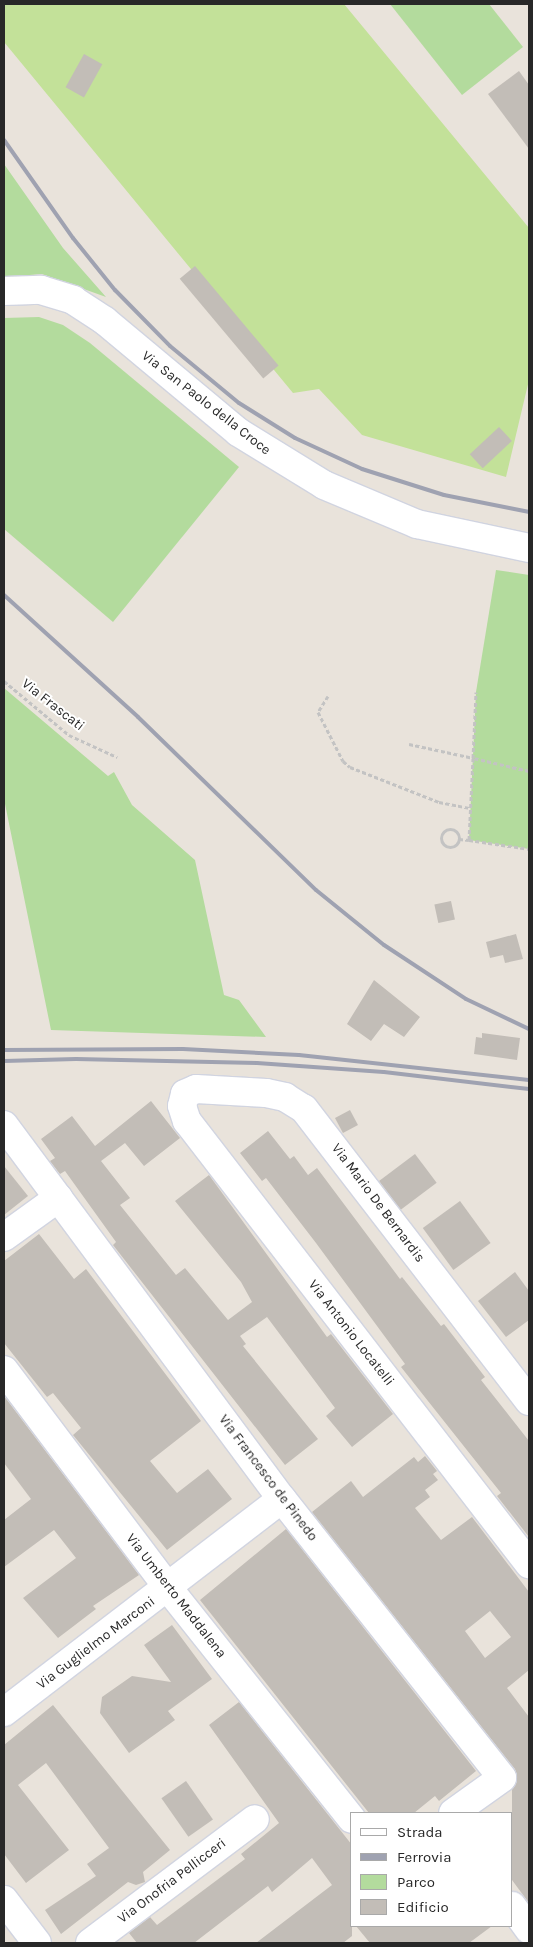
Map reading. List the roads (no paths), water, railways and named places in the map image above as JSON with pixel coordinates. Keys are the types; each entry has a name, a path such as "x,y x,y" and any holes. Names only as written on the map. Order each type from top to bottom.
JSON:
{"street":[{"name":"Via San Paolo della Croce","path":"4,291 41,290 73,300 105,322 238,432 324,485 417,524 529,548"},
{"name":"Via Mario De Bernardis","path":"183,1098 196,1089 266,1093 292,1100 304,1109 529,1401"},
{"name":"Via Antonio Locatelli","path":"183,1098 182,1111 187,1121 529,1564"},
{"name":"Via Francesco de Pinedo","path":"4,1125 282,1499 502,1778 454,1812"},
{"path":"4,1237 58,1198"},
{"name":"Via Umberto Maddalena","path":"4,1370 168,1588 350,1816"},
{"name":"Via Guglielmo Marconi","path":"4,1712 282,1499"},
{"name":"Via Onofria Pellicceri","path":"90,1943 255,1819"},
{"path":"4,1900 36,1943"},
{"path":"513,1907 529,1929"},
{"path":"519,1943 529,1935"}],"railway":[{"path":"4,140 73,238 115,290 170,346 239,403 295,438 362,469 444,495 529,512"},
{"path":"4,595 138,717 316,890 384,945 466,999 529,1029"},
{"path":"4,1050 183,1049 299,1055 529,1080"},
{"path":"4,1061 76,1059 257,1063 384,1072 529,1089"}]}
